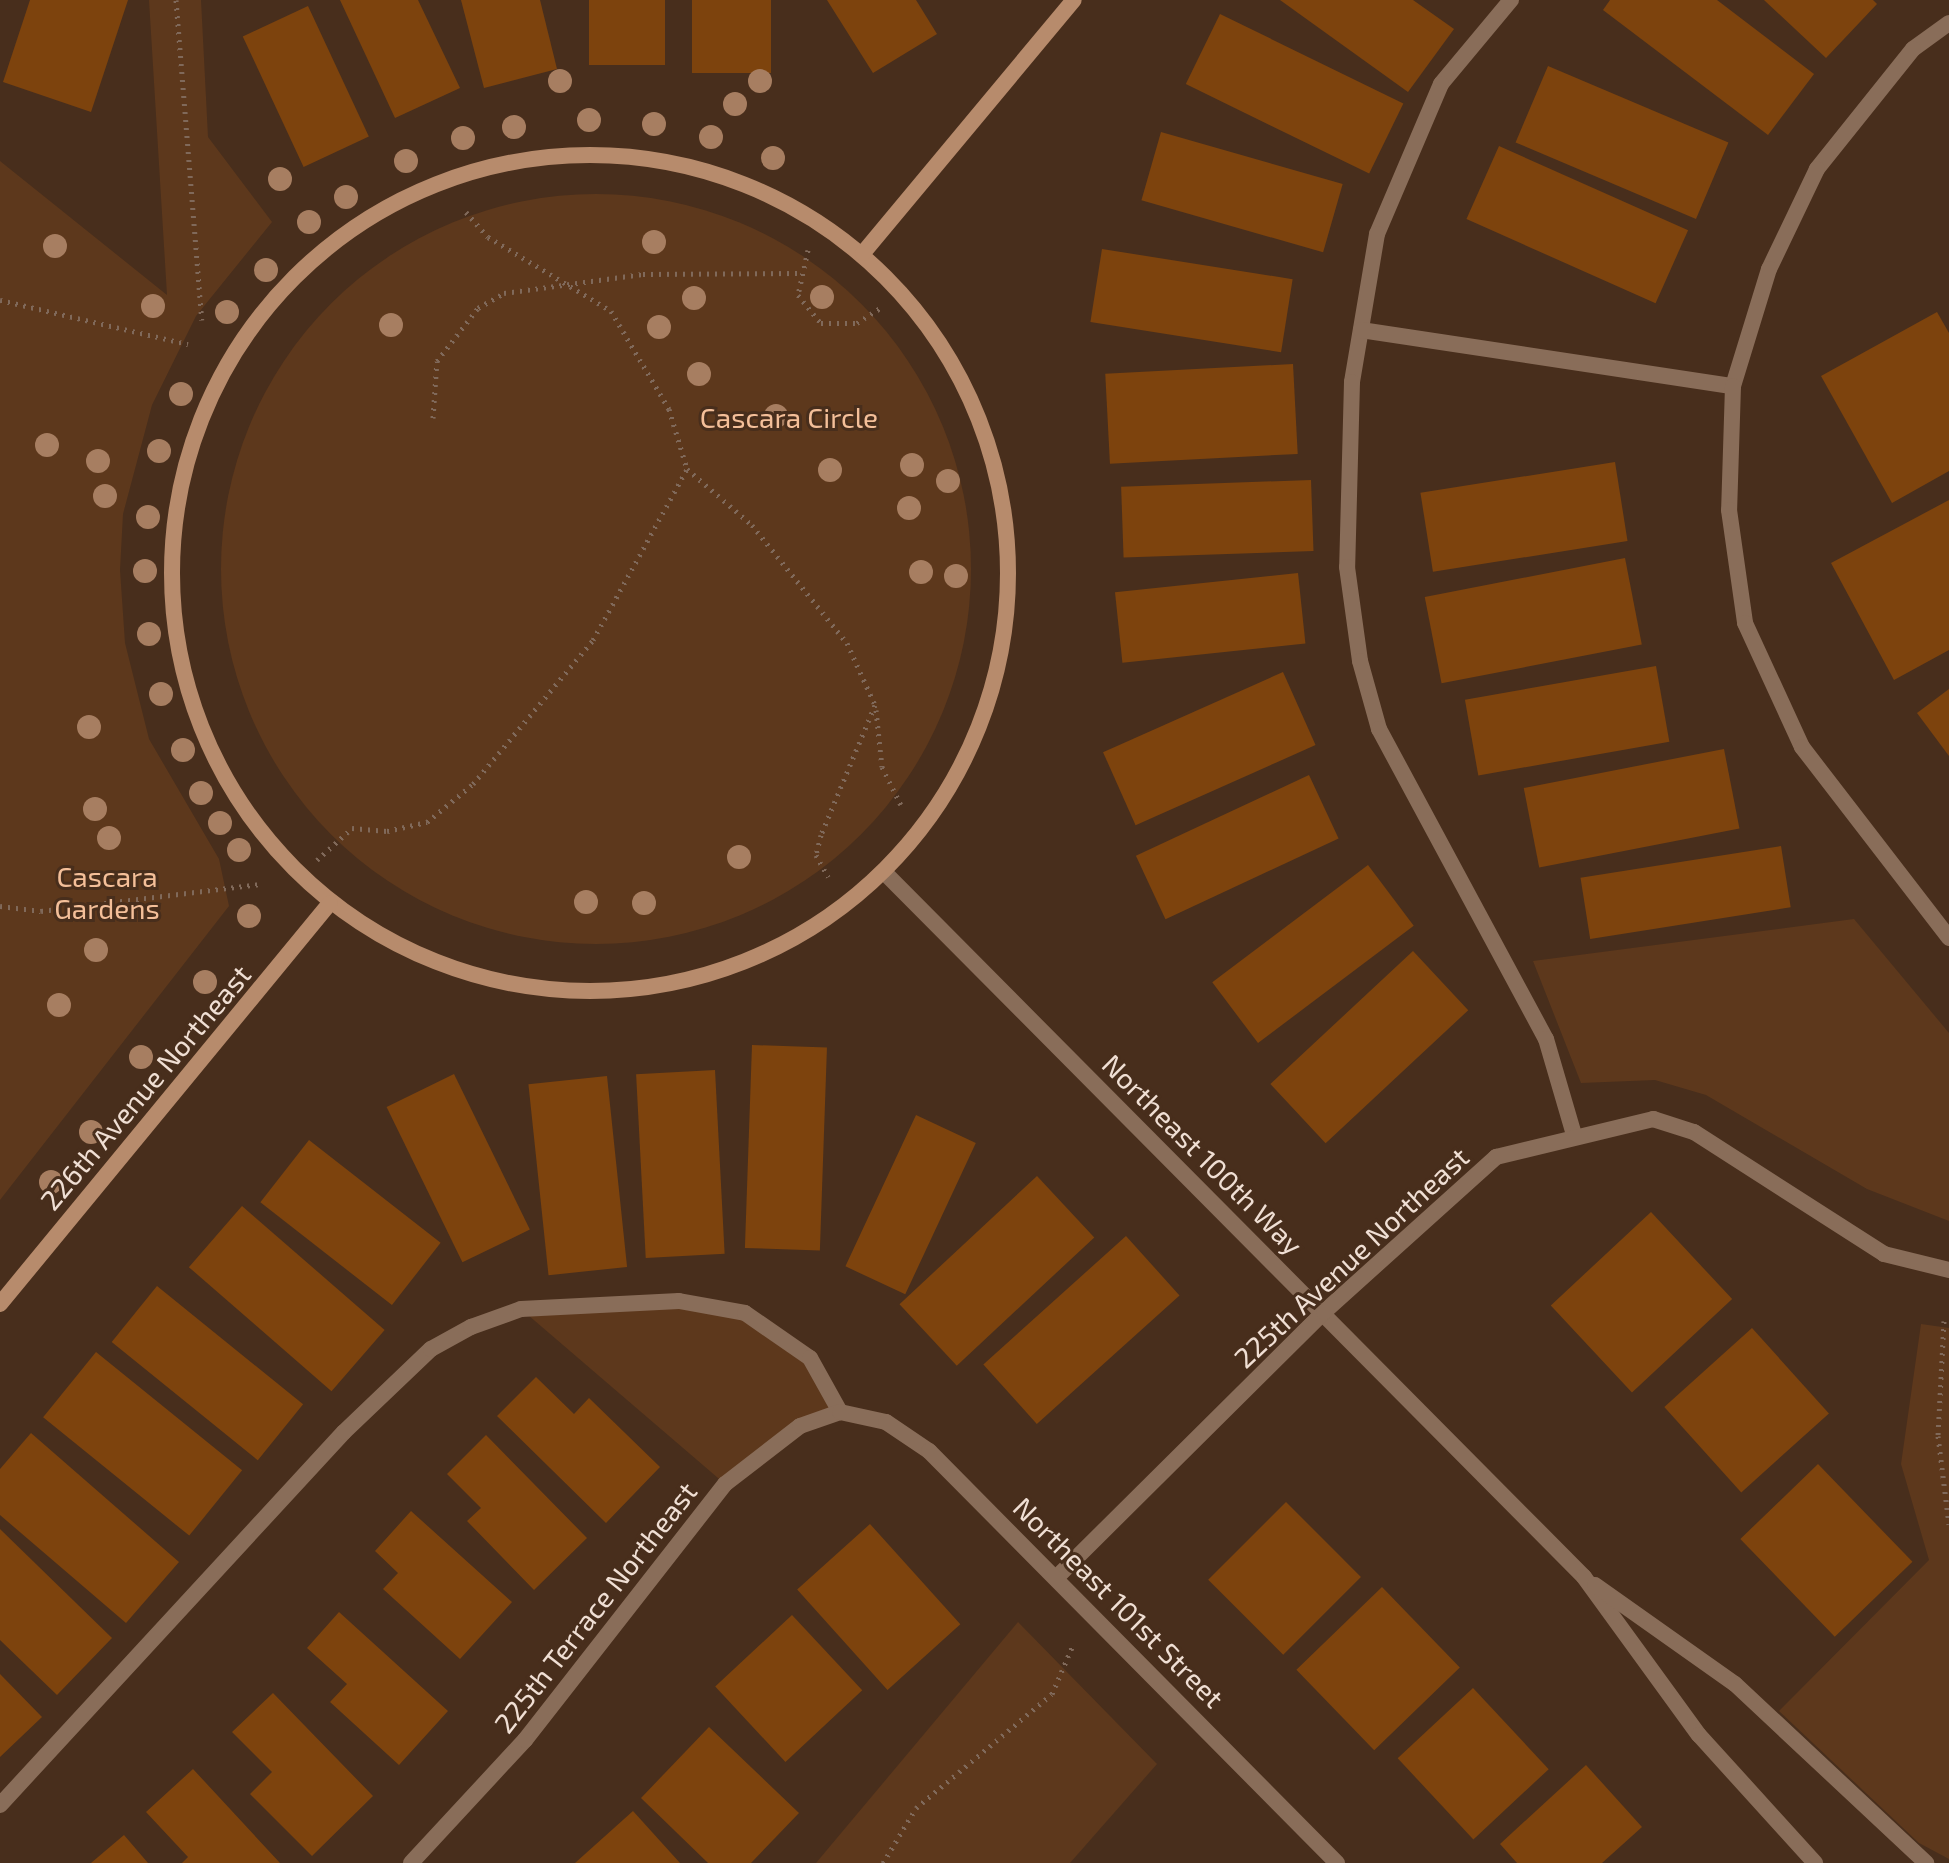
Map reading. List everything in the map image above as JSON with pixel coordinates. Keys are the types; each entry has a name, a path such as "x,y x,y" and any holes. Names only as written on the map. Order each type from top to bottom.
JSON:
{"street":[{"path":"863,253 1074,0"},
{"path":"1511,0 1441,84 1377,234 1352,382 1347,567 1360,661 1379,729 1546,1039 1574,1135"},
{"path":"1949,23 1913,49 1817,169 1769,269 1733,386 1729,510 1745,623 1802,747 1949,938"},
{"path":"621,155 699,169 774,197 863,253 948,357 982,428 1003,505 1008,585 1000,664 976,740 937,809 884,872 817,927 741,965 660,987 575,992 491,981 412,952 330,903 277,851 227,781 193,704 174,622 173,536 189,453 221,375 268,304 325,248 391,204 464,173 542,157 621,155"},
{"path":"1361,330 1733,386"},
{"name":"Northeast 100th Way","path":"884,872 1584,1577 1699,1735 1815,1863"},
{"name":"226th Avenue Northeast","path":"0,1304 330,903"},
{"name":"225th Avenue Northeast","path":"1058,1576 1324,1312 1496,1157 1574,1135 1653,1119 1694,1132 1838,1230 1884,1254 1949,1270"},
{"path":"0,1805 344,1432 431,1349 471,1327 521,1309 679,1301 745,1313 810,1358 840,1412"},
{"name":"Northeast 101st Street","path":"840,1412 886,1422 929,1451 1058,1576 1337,1863"},
{"name":"225th Terrace Northeast","path":"411,1863 525,1740 725,1484 800,1426 840,1412"},
{"name":"Northeast 100th Way","path":"1584,1577 1735,1684 1926,1863"}],"path":[{"path":"176,0 202,320"},
{"path":"466,212 488,237 611,311 669,409 687,469 729,502 805,588 847,643 875,705 882,767 901,805"},
{"path":"808,250 799,273 798,295 821,323 857,323 880,308"},
{"path":"433,418 437,361 478,308 504,293 643,274 799,273"},
{"path":"0,300 188,344"},
{"path":"317,860 352,828 387,831 427,822 473,784 593,640 687,469"},
{"path":"828,877 816,855 821,835 875,705"},
{"path":"0,906 41,911 261,884"},
{"path":"1944,1321 1938,1436 1949,1524"},
{"path":"883,1863 916,1808 1052,1694 1089,1608"}],"green space":[{"name":"Cascara Gardens","path":"149,0 201,0 208,137 272,222 196,316 152,405 123,514 120,570 125,643 149,739 219,859 229,906 0,1200 0,161 167,295"},
{"name":"Cascara Circle","path":"596,194 669,201 739,223 773,238 804,257 861,304 908,361 927,392 942,426 964,496 971,569 964,642 942,712 927,746 908,777 861,834 804,881 773,900 739,915 669,937 596,944 523,937 453,915 419,900 388,881 331,834 284,777 265,746 250,712 228,642 221,569 228,496 250,426 265,392 284,361 331,304 388,257 419,238 453,223 523,201"},
{"path":"1854,919 1949,1033 1949,1221 1867,1189 1706,1095 1655,1080 1581,1083 1533,961"},
{"path":"679,1301 745,1313 810,1358 840,1412 800,1426 725,1484 521,1309"},
{"path":"1921,1324 1949,1328 1949,1859 1919,1843 1779,1711 1929,1560 1901,1464"},
{"path":"1018,1622 1157,1764 1070,1863 816,1863"}],"building":[{"path":"30,0 128,0 91,112 3,82"},
{"path":"340,0 418,0 460,88 395,118"},
{"path":"461,0 540,0 557,69 484,88"},
{"path":"589,0 665,0 665,65 589,65"},
{"path":"692,0 771,0 771,73 692,73"},
{"path":"827,0 916,0 937,34 873,73"},
{"path":"1280,0 1413,0 1454,29 1408,92"},
{"path":"1610,0 1717,0 1814,74 1768,135 1603,10"},
{"path":"1764,0 1873,0 1877,4 1826,58"},
{"path":"308,6 369,137 304,167 243,36"},
{"path":"1220,14 1403,103 1369,174 1186,84"},
{"path":"1548,66 1728,143 1696,219 1516,142"},
{"path":"1161,132 1343,184 1323,252 1141,200"},
{"path":"1499,146 1688,230 1656,303 1466,219"},
{"path":"1102,249 1293,279 1281,352 1090,322"},
{"path":"1937,312 1949,333 1949,471 1892,503 1821,376"},
{"path":"1293,364 1298,454 1110,464 1105,374"},
{"path":"1615,462 1628,541 1433,572 1420,493"},
{"path":"1311,480 1313,551 1124,558 1121,487"},
{"path":"1949,500 1949,650 1894,680 1831,563"},
{"path":"1625,558 1642,644 1442,683 1425,597"},
{"path":"1298,573 1305,644 1122,663 1115,592"},
{"path":"1656,666 1669,742 1478,776 1465,700"},
{"path":"1283,672 1316,745 1136,825 1103,752"},
{"path":"1949,689 1949,756 1917,713"},
{"path":"1724,749 1739,829 1539,867 1524,788"},
{"path":"1309,775 1339,838 1165,919 1136,856"},
{"path":"1781,846 1791,907 1590,939 1580,878"},
{"path":"1368,865 1414,926 1258,1043 1212,982"},
{"path":"1413,951 1468,1010 1326,1143 1270,1084"},
{"path":"752,1045 827,1048 820,1250 745,1248"},
{"path":"715,1070 725,1254 646,1258 636,1074"},
{"path":"454,1074 530,1229 462,1262 387,1107"},
{"path":"607,1076 627,1267 549,1275 528,1084"},
{"path":"916,1115 976,1143 905,1294 845,1266"},
{"path":"309,1140 441,1243 392,1305 260,1202"},
{"path":"1037,1176 1094,1237 957,1366 900,1304"},
{"path":"242,1206 385,1330 331,1391 189,1267"},
{"path":"1651,1212 1732,1299 1632,1392 1551,1305"},
{"path":"1126,1236 1180,1295 1037,1424 983,1364"},
{"path":"157,1286 303,1404 258,1460 112,1342"},
{"path":"1752,1328 1829,1413 1741,1492 1664,1407"},
{"path":"96,1352 242,1470 189,1536 43,1417"},
{"path":"536,1377 574,1414 589,1398 660,1467 606,1523 497,1416"},
{"path":"31,1433 179,1562 126,1623 0,1515 0,1469"},
{"path":"486,1435 587,1538 534,1590 467,1521 481,1508 447,1474"},
{"path":"1818,1464 1912,1562 1835,1637 1740,1539"},
{"path":"1286,1502 1361,1577 1283,1655 1208,1580"},
{"path":"411,1511 512,1602 460,1659 383,1589 398,1573 375,1551"},
{"path":"870,1524 960,1624 888,1690 797,1590"},
{"path":"0,1529 112,1638 57,1695 0,1640"},
{"path":"1382,1587 1460,1668 1374,1750 1296,1670"},
{"path":"339,1612 448,1711 399,1765 330,1702 347,1684 307,1648"},
{"path":"792,1615 862,1690 785,1762 715,1687"},
{"path":"0,1674 42,1717 0,1757"},
{"path":"1473,1688 1549,1769 1473,1839 1398,1758"},
{"path":"273,1693 373,1796 312,1856 250,1794 272,1772 232,1732"},
{"path":"709,1727 799,1813 751,1863 708,1863 641,1798"},
{"path":"1586,1765 1642,1827 1602,1863 1517,1863 1500,1844"},
{"path":"193,1769 280,1863 182,1863 188,1857 146,1812"},
{"path":"633,1811 680,1863 575,1863"},
{"path":"124,1835 148,1863 91,1863"}]}
